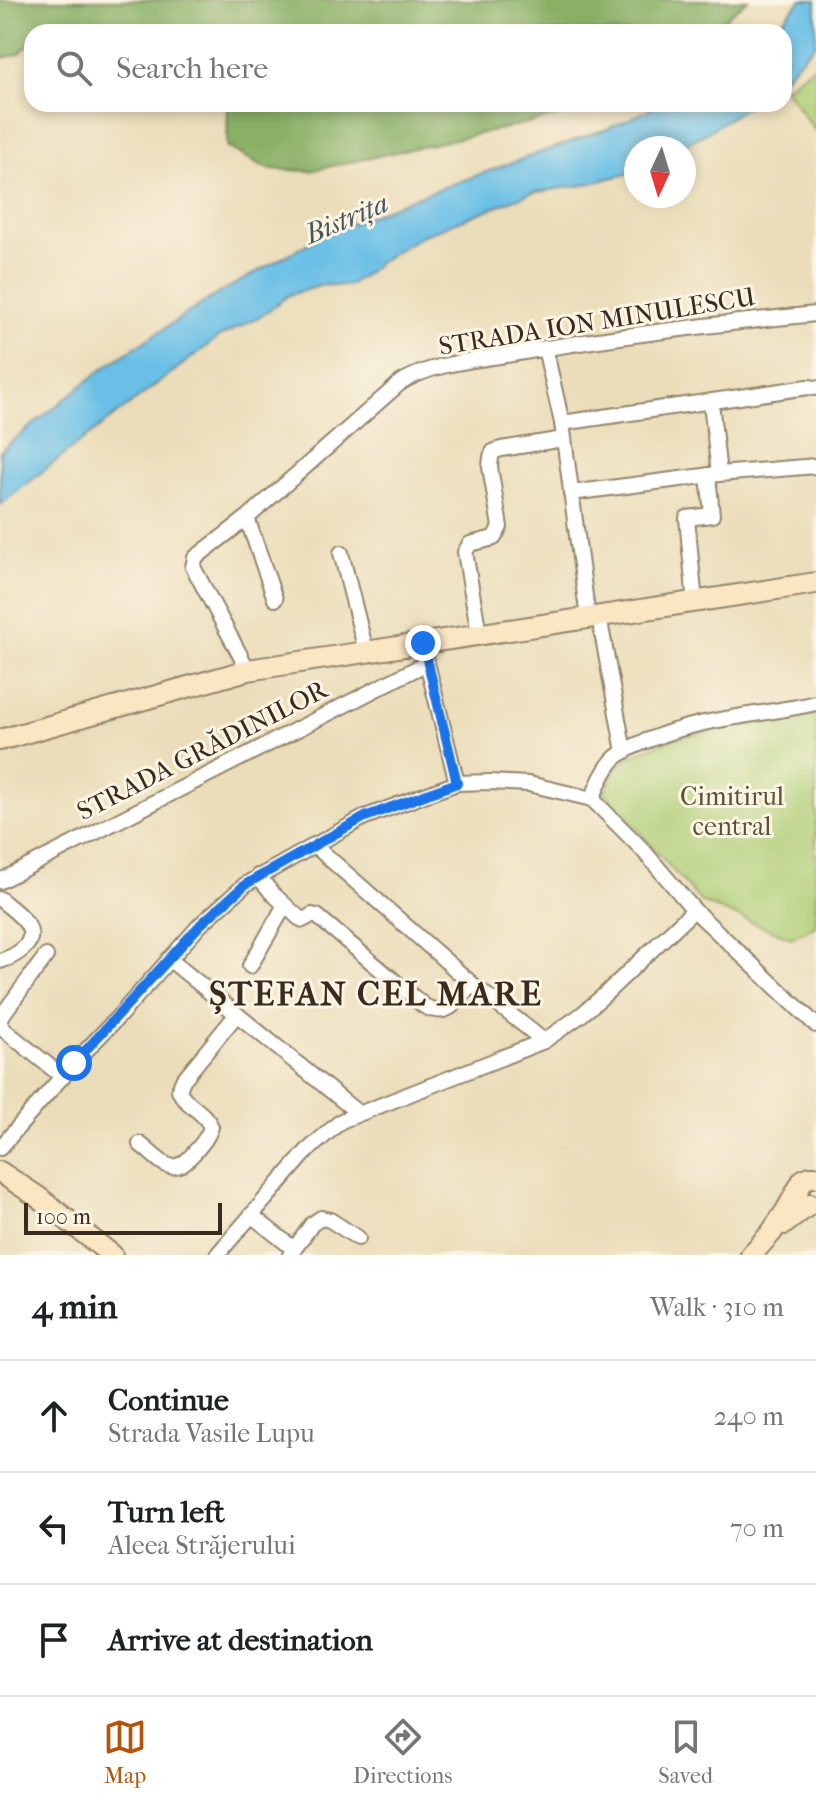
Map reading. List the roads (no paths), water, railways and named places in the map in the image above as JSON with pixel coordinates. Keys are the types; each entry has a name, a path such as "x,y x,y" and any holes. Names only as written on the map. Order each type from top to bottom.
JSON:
{"street":[{"name":"STRADA ION MINULESCU","path":"248,670 193,567 195,558 247,518 409,377 455,364 545,348 816,314"},
{"path":"545,348 562,423 593,617 624,752"},
{"path":"562,423 816,388"},
{"path":"695,603 687,518 712,515 711,402"},
{"path":"479,634 465,552 470,544 494,538 500,527 490,467 493,452 564,439"},
{"path":"571,493 713,474 816,466"},
{"path":"247,518 275,599"},
{"path":"341,553 366,651"},
{"path":"0,740 248,670 366,651 425,653 479,634 816,583"},
{"path":"425,653 457,783"},
{"name":"STRADA GRĂDINILOR","path":"0,881 425,653"},
{"path":"592,799 610,764 624,752 675,729 705,721 816,703"},
{"path":"0,1148 201,924 246,884 365,817 457,783 529,784 592,799 642,849 694,910 816,1025"},
{"path":"314,845 472,984 544,1041"},
{"path":"258,876 301,919 317,916 424,1006 447,1010 472,984"},
{"path":"0,899 28,924 30,933 29,941 17,955 0,961"},
{"path":"250,966 285,905"},
{"path":"217,1255 316,1143 341,1121 544,1041 602,997 694,910"},
{"path":"46,956 0,1020 3,1029 63,1077"},
{"path":"169,959 358,1113"},
{"path":"140,1144 167,1165 176,1168 185,1164 206,1138 211,1127 208,1119 183,1099 179,1090 183,1080 237,1014"},
{"path":"0,1172 38,1197 112,1255"},
{"path":"751,1255 812,1192"},
{"path":"251,1215 292,1252 312,1224 321,1218 330,1220 358,1238"}],"water":[{"path":"801,0 816,0 816,43 792,68 792,24 779,24"},
{"path":"644,112 739,112 696,139 696,136 624,136 624,175 531,193 423,235 347,286 323,285 289,295 261,316 219,337 0,505 0,451 105,367 214,296 323,235 411,199 609,128"}],"district":[{"name":"ȘTEFAN CEL MARE","path":"376,993"}],"water label":[{"name":"Bistrița","path":"346,218"}],"park label":[{"name":"Cimitirul central","path":"732,811"}]}
